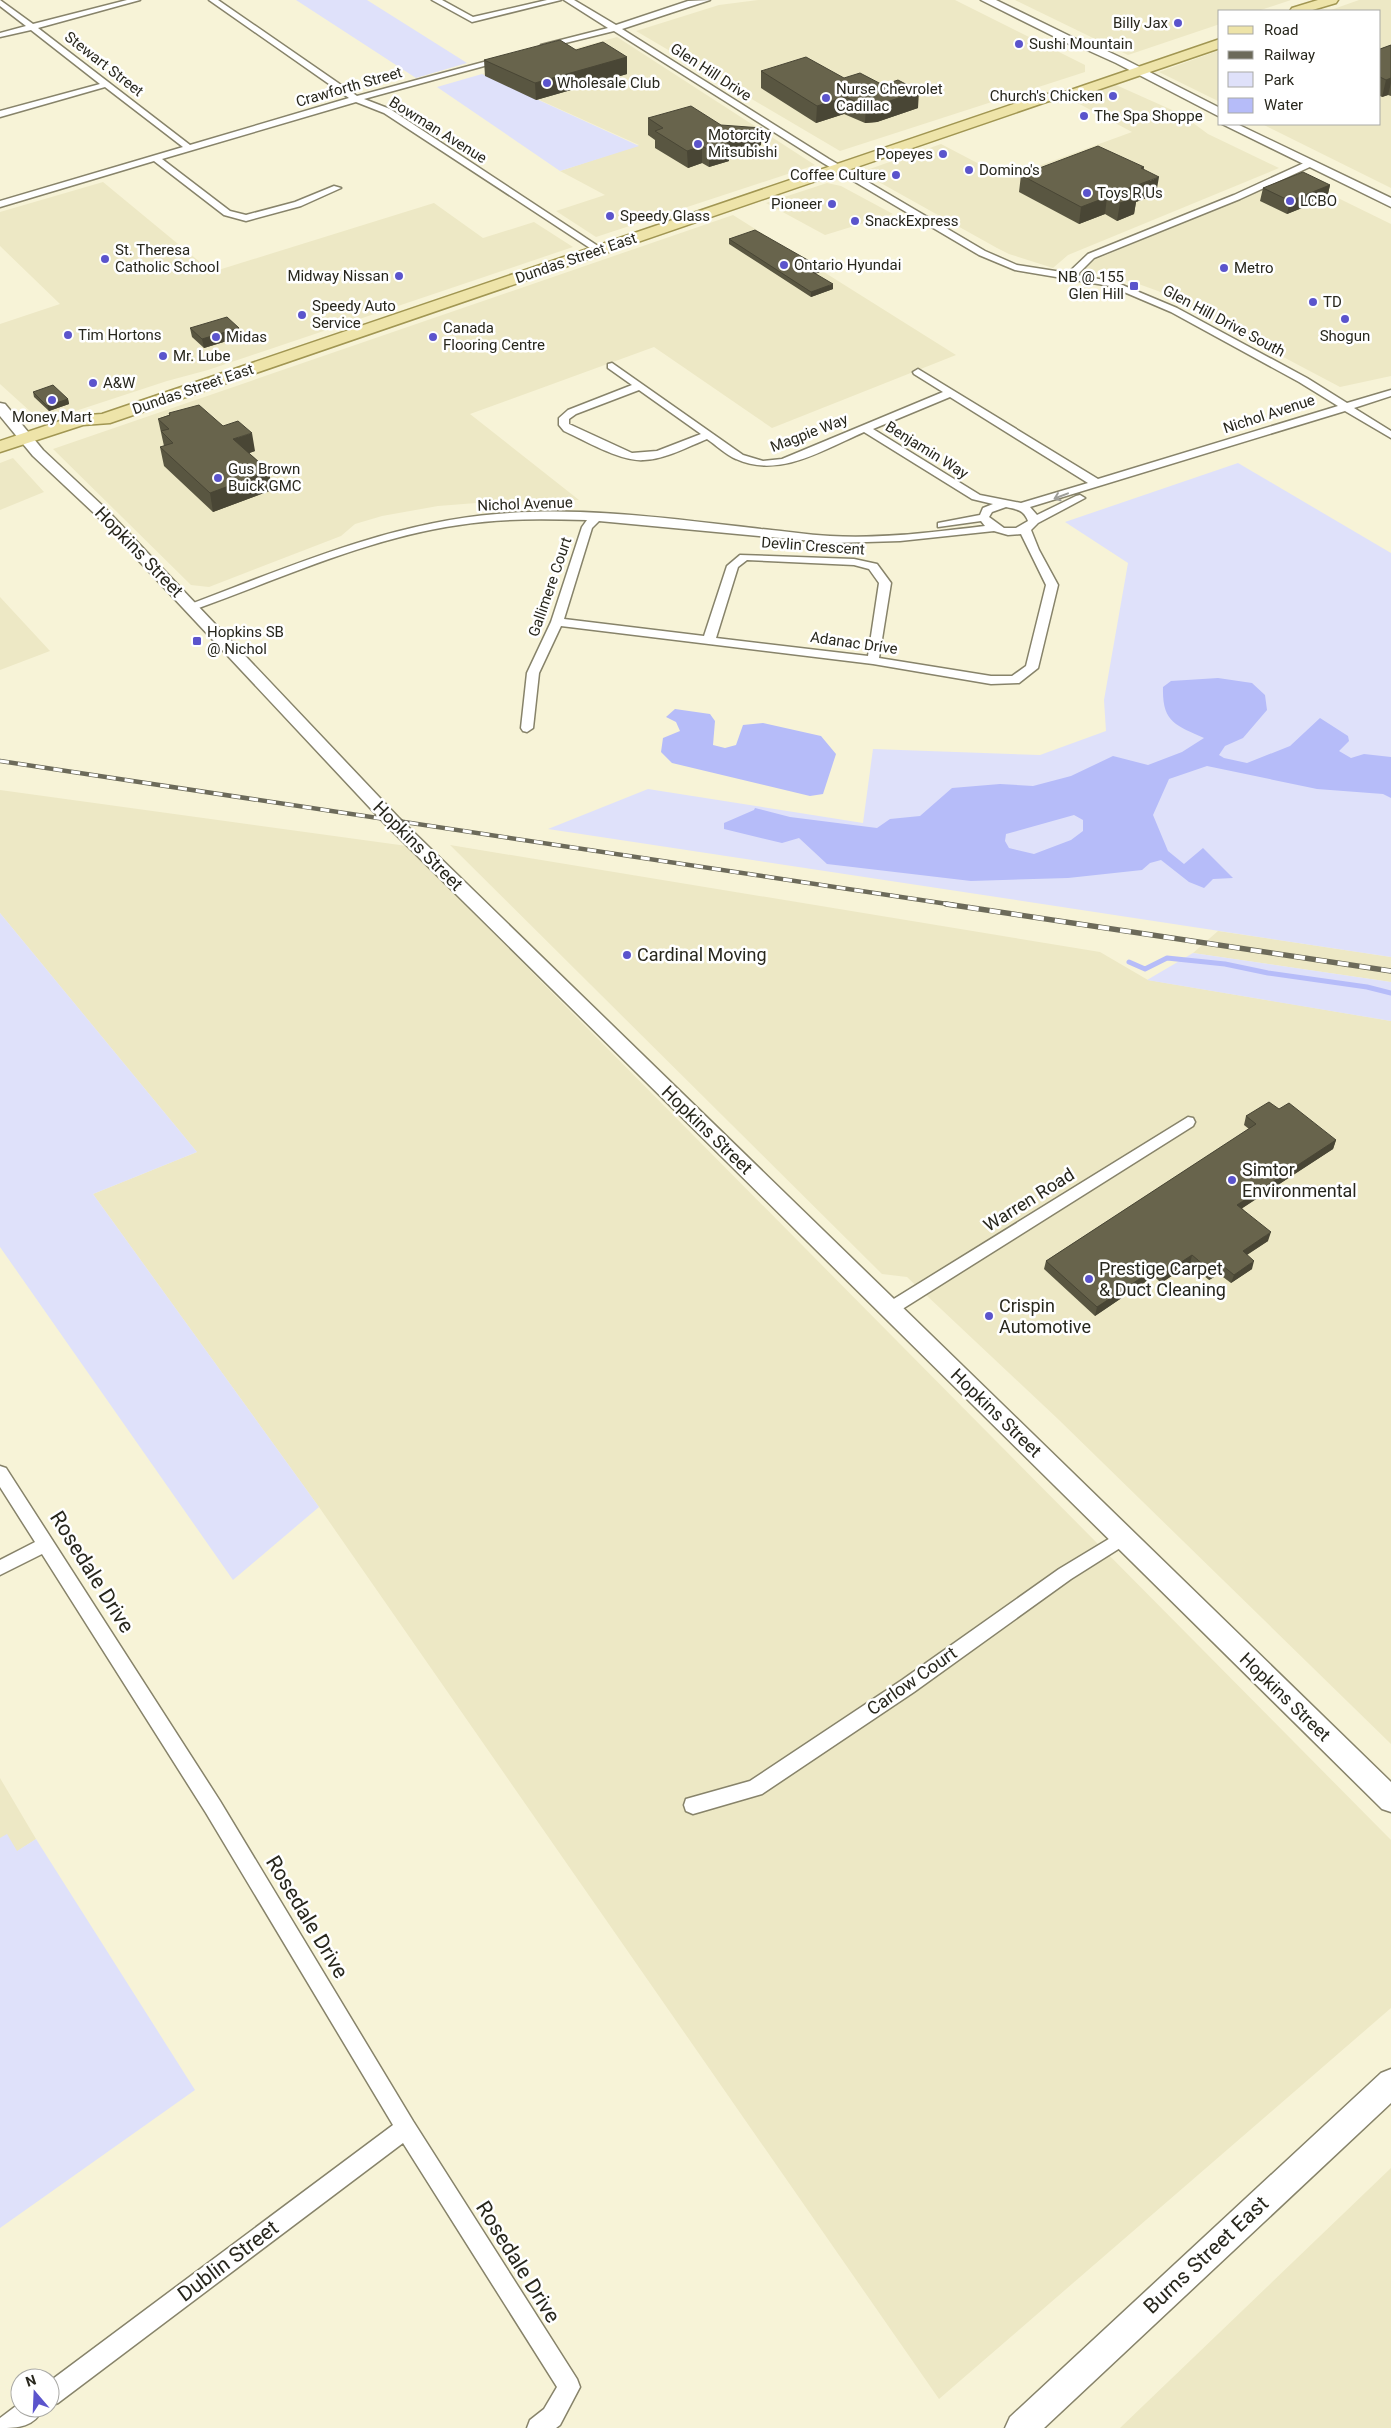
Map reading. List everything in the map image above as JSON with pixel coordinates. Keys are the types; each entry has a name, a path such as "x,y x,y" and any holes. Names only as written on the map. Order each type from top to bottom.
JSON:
{"main road":[{"path":"987,0 1077,44 1080,50 1218,112"},
{"path":"1300,10 1331,0"},
{"name":"Dundas Street East","path":"0,447 31,443 92,428 104,419 598,250 1048,97 1060,98 1218,34"},
{"name":"Dundas Street East","path":"1126,70 1218,44"},
{"path":"1126,70 1202,114 1218,120"},
{"path":"1240,126 1309,164 1391,203"},
{"name":"Hopkins Street","path":"0,406 31,443 89,500 399,828 1391,1800"},
{"name":"Dundas Street East","path":"0,460 31,443"},
{"name":"Burns Street East","path":"1021,2428 1391,2083"}],"street":[{"path":"0,35 136,0"},
{"name":"Bowman Avenue","path":"213,0 356,99 387,111 598,250"},
{"path":"436,0 472,20 557,0"},
{"name":"Glen Hill Drive","path":"568,0 616,28 838,169"},
{"path":"533,50 616,28 691,3 706,0"},
{"name":"Stewart Street","path":"0,2 190,149"},
{"name":"Crawforth Street","path":"0,204 356,99 515,55"},
{"path":"0,114 108,84"},
{"path":"156,159 227,213 246,218 298,204 337,188"},
{"path":"1070,277 1091,256 1237,198 1309,164"},
{"name":"Glen Hill Drive South","path":"838,169 982,253 1015,267 1112,284 1174,310 1391,434"},
{"name":"Magpie Way","path":"612,366 744,460 769,464 784,462 950,393"},
{"path":"918,372 1096,483"},
{"path":"639,386 572,412 564,418 564,425 568,429 635,456 656,455 708,435"},
{"name":"Nichol Avenue","path":"1021,506 1053,499 1096,483 1157,466 1391,393"},
{"name":"Benjamin Way","path":"864,428 976,497 1021,506"},
{"name":"Nichol Avenue","path":"1025,529 1034,521 1086,495 1135,478 1157,466"},
{"name":"Benjamin Way","path":"976,497 987,523 994,528"},
{"name":"Nichol Avenue","path":"872,538 985,515 991,507 1004,504"},
{"path":"1021,506 1031,513 1034,521"},
{"name":"Nichol Avenue","path":"192,608 328,555 387,536 442,525 498,517 596,517 842,540 920,537 994,528 1012,532"},
{"name":"Gallimere Court","path":"526,728 533,673 557,622 587,527 596,517"},
{"path":"1012,532 1025,529"},
{"name":"Adanac Drive","path":"557,622 873,660 990,680 1015,680 1032,668 1052,585 1032,550 1025,529"},
{"name":"Adanac Drive","path":"1012,532 1040,561"},
{"name":"Devlin Crescent","path":"709,640 733,566 744,556 854,562 872,566 880,573 885,584 873,660"},
{"name":"Warren Road","path":"890,1309 1188,1122"},
{"name":"Rosedale Drive","path":"0,1473 213,1807 406,2128 569,2387 552,2416 538,2428"},
{"name":"Carlow Court","path":"693,1805 754,1788 908,1686 1065,1574 1122,1538"},
{"path":"0,1568 46,1544"},
{"name":"Dublin Street","path":"60,2388 406,2128"},
{"path":"6,2428 19,2418"}],"shaded area":[{"path":"758,0 955,0 1085,65 1085,72 840,151 636,31 719,5"},
{"path":"1015,0 1291,0 1261,10 1218,10 1218,25 1128,55"},
{"path":"1359,0 1391,0 1391,188 1264,125 1381,125 1381,10 1331,10"},
{"path":"617,37 815,165 596,237 556,211 605,195 560,171 639,145 482,74"},
{"path":"1218,51 1218,101 1159,72"},
{"path":"1116,85 1181,114 1208,134 1279,168 1068,255 1053,268 1009,254 997,248 861,172 941,144 1006,178 1132,132 1072,100"},
{"path":"1293,176 1391,224 1391,376 1340,387 1158,291 1133,282 1080,270 1092,261"},
{"path":"103,182 212,272 434,203 483,238 534,222 573,247 208,370 167,381 42,422 0,384 0,324 60,304 0,246 0,212"},
{"path":"827,183 841,186 893,214 825,235 766,203"},
{"path":"733,215 956,355 772,428 654,347 470,414 579,500 502,501 438,506 382,516 355,524 341,536 209,587 191,585 53,449"},
{"path":"13,458 44,492 0,510 0,463"},
{"path":"0,597 50,651 0,670"},
{"path":"0,790 407,846 1391,1840 1391,2008 939,2399 319,1507 93,1194 197,1152 0,913"},
{"path":"450,845 1100,952 1148,980 1391,1021 1391,1744 1059,1420 907,1277 882,1274"},
{"path":"1218,931 1391,957 1391,982 1193,953"},
{"path":"0,1778 36,1839 0,1863"},
{"path":"1391,2168 1391,2428 1120,2428"}],"green space":[{"path":"296,0 367,0 467,63 416,78"},
{"path":"482,74 639,146 560,171 437,87"},
{"path":"1238,463 1391,553 1391,957 548,829 648,789 863,823 873,749 1040,755 1106,731 1104,700 1128,563 1065,522"},
{"path":"0,913 197,1152 93,1194 319,1507 233,1580 0,1247"},
{"path":"1193,953 1391,982 1391,1021 1147,980"},
{"path":"7,1834 17,1851 36,1839 195,2090 0,2228 0,1838"}],"water":[{"path":"1218,678 1252,683 1265,695 1267,710 1243,738 1225,746 1219,755 1224,758 1247,763 1290,746 1320,718 1348,736 1349,741 1339,751 1351,758 1364,754 1391,757 1391,798 1383,794 1317,789 1207,766 1169,779 1153,815 1168,851 1184,864 1203,848 1233,878 1213,879 1204,888 1189,882 1161,860 1150,863 1142,870 1068,878 971,881 827,864 799,838 782,843 724,829 724,823 755,808 790,817 877,828 890,819 920,816 952,788 1000,784 1033,786 1071,776 1113,756 1148,765 1182,752 1204,738 1178,726 1168,716 1163,699 1163,687 1171,681","holes":["1074,815 1083,820 1083,831 1071,840 1034,854 1009,848 1005,841 1006,834"]},
{"path":"675,709 710,714 715,721 713,745 725,748 736,745 743,725 763,723 821,736 836,754 823,794 810,796 672,763 661,752 663,738 680,731 676,722 666,717"}],"building":[{"path":"560,40 576,50 603,42 627,57 535,83 484,60"},
{"path":"1391,45 1391,78 1386,80 1381,78 1381,49"},
{"path":"806,57 844,78 860,73 883,85 898,80 919,91 878,105 866,106 845,97 817,106 761,71"},
{"path":"691,106 721,125 762,128 724,141 729,144 709,150 702,146 687,151 655,131 663,128 648,118"},
{"path":"1098,146 1144,167 1141,168 1159,177 1124,190 1137,197 1120,203 1107,197 1081,207 1021,175"},
{"path":"1303,172 1330,185 1290,201 1263,188"},
{"name":"Ontario Hyundai","path":"755,230 820,267 811,271 833,284 811,292 729,239"},
{"path":"227,317 239,328 202,339 190,328"},
{"name":"Money Mart","path":"53,385 68,399 47,406 33,392"},
{"name":"Gus Brown Buick GMC","path":"199,405 223,426 238,421 252,433 233,439 269,471 210,493 160,447 173,443 161,431 169,429 158,419 170,415 169,413"},
{"name":"Simtor Environmental","path":"1269,1102 1279,1109 1289,1103 1336,1140 1237,1205 1271,1232 1243,1251 1254,1261 1234,1275 1222,1265 1212,1272 1192,1255 1163,1274 1156,1268 1097,1307 1046,1261 1256,1124 1246,1116"}],"waterway":[{"path":"1129,962 1145,969 1167,958 1225,964 1268,973 1367,987 1391,993"}],"railway":[{"path":"0,761 954,905"},
{"path":"946,904 1391,971"}],"place":[{"name":"Billy Jax","path":"1178,23"},
{"name":"Sushi Mountain","path":"1019,44"},
{"name":"Wholesale Club","path":"547,83"},
{"name":"Church's Chicken","path":"1113,96"},
{"name":"Nurse Chevrolet Cadillac","path":"826,98"},
{"name":"The Spa Shoppe","path":"1084,116"},
{"name":"Motorcity Mitsubishi","path":"698,144"},
{"name":"Popeyes","path":"943,154"},
{"name":"Domino's","path":"969,170"},
{"name":"Coffee Culture","path":"896,175"},
{"name":"Toys R Us","path":"1087,193"},
{"name":"LCBO","path":"1290,201"},
{"name":"Pioneer","path":"832,204"},
{"name":"Speedy Glass","path":"610,216"},
{"name":"SnackExpress","path":"855,221"},
{"name":"St. Theresa Catholic School","path":"105,259"},
{"name":"Ontario Hyundai","path":"784,265"},
{"name":"Metro","path":"1224,268"},
{"name":"Midway Nissan","path":"399,276"},
{"name":"NB @ 155 Glen Hill","path":"1134,286"},
{"name":"TD","path":"1313,302"},
{"name":"Speedy Auto Service","path":"302,315"},
{"name":"Shogun","path":"1345,319"},
{"name":"Tim Hortons","path":"68,335"},
{"name":"Midas","path":"216,337"},
{"name":"Canada Flooring Centre","path":"433,337"},
{"name":"Mr. Lube","path":"163,356"},
{"name":"A&W","path":"93,383"},
{"name":"Money Mart","path":"52,400"},
{"name":"Gus Brown Buick GMC","path":"218,478"},
{"name":"Hopkins SB @ Nichol","path":"197,641"},
{"name":"Cardinal Moving","path":"627,955"},
{"name":"Simtor Environmental","path":"1232,1180"},
{"name":"Prestige Carpet & Duct Cleaning","path":"1089,1279"},
{"name":"Crispin Automotive","path":"989,1316"}]}
